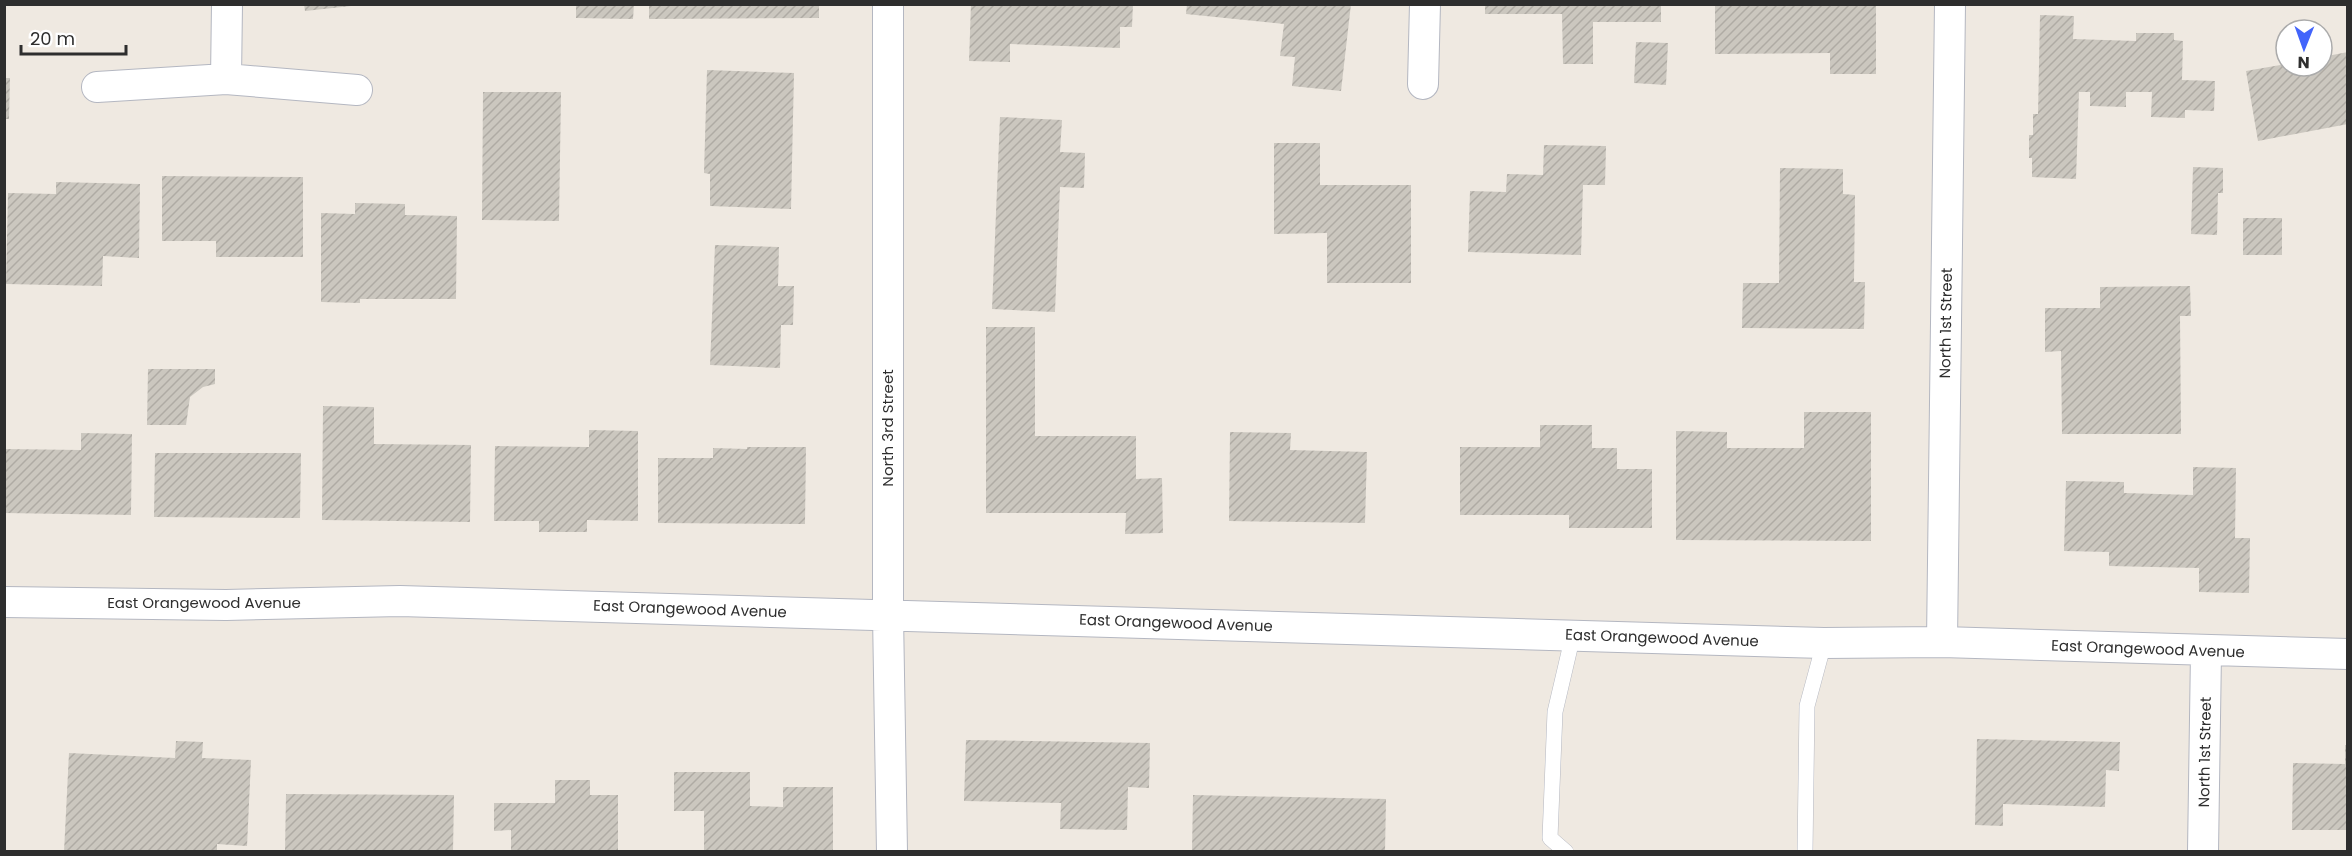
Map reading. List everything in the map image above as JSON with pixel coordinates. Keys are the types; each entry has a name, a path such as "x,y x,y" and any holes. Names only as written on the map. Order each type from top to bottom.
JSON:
{"street":[{"path":"226,79 227,4"},
{"name":"North 3rd Street","path":"888,4 888,615 892,852"},
{"path":"1423,84 1425,4"},
{"name":"North 1st Street","path":"1942,642 1950,4"},
{"path":"97,87 226,79 357,90"},
{"name":"East Orangewood Avenue","path":"4,602 226,605 400,601 1824,643 1942,642 2206,652 2348,654"},
{"name":"North 1st Street","path":"2203,852 2206,652"}],"lane":[{"path":"1566,852 1550,838 1555,712 1573,635"},
{"path":"1805,852 1807,706 1824,643"}],"building":[{"path":"304,4 351,4 351,6 305,11"},
{"path":"576,4 634,4 633,19 576,18"},
{"path":"649,4 819,4 819,18 649,19"},
{"path":"971,4 1133,4 1132,27 1120,27 1120,48 1010,44 1010,62 969,61"},
{"path":"1187,4 1351,4 1341,91 1292,86 1295,57 1280,56 1284,24 1186,14"},
{"path":"1485,4 1661,4 1661,22 1593,22 1593,64 1563,64 1562,14 1485,14"},
{"path":"1715,4 1876,4 1876,74 1830,74 1830,53 1715,54"},
{"path":"2040,15 2074,16 2073,39 2136,41 2136,33 2174,33 2174,40 2183,41 2182,80 2215,81 2214,111 2185,110 2185,118 2151,117 2152,92 2126,92 2126,107 2090,106 2090,92 2079,92 2076,179 2032,177 2029,135 2033,135 2033,114 2038,114"},
{"path":"1636,42 1668,43 1666,85 1634,83"},
{"path":"2348,52 2348,124 2258,141 2246,71 2274,66 2274,78 2334,78 2334,55"},
{"path":"707,70 794,73 791,209 710,206 710,174 704,173"},
{"path":"4,78 10,78 9,119 4,119"},
{"path":"483,92 561,92 559,221 482,220"},
{"path":"1000,117 1062,120 1060,152 1085,153 1084,188 1060,187 1055,312 992,309"},
{"path":"1274,143 1320,143 1320,185 1411,185 1411,283 1327,283 1327,233 1274,234"},
{"path":"1544,145 1606,146 1605,185 1583,185 1581,255 1468,252 1470,191 1506,192 1507,174 1543,175"},
{"path":"2193,167 2223,168 2223,193 2218,193 2217,235 2191,234"},
{"path":"1780,168 1843,169 1843,194 1855,195 1854,282 1865,282 1864,329 1742,328 1743,283 1779,283"},
{"path":"162,176 303,177 303,257 216,257 216,241 162,241"},
{"path":"56,182 140,184 139,258 103,256 102,286 6,284 8,193 56,194"},
{"path":"355,203 405,204 405,215 457,216 456,299 360,299 360,303 321,302 321,213 355,214"},
{"path":"2243,218 2282,218 2282,255 2243,255"},
{"path":"715,245 779,247 778,286 794,286 793,325 781,325 780,368 710,365"},
{"path":"2190,286 2191,316 2180,316 2181,434 2062,434 2061,351 2045,352 2045,308 2100,308 2100,287"},
{"path":"986,327 1035,327 1035,436 1136,436 1136,479 1162,478 1163,533 1125,534 1126,513 986,513"},
{"path":"148,369 215,369 215,384 203,387 190,397 186,425 147,425"},
{"path":"323,406 374,407 374,444 471,445 470,522 322,520"},
{"path":"1804,412 1871,412 1871,541 1676,540 1676,431 1727,432 1727,448 1804,448"},
{"path":"1540,425 1592,425 1592,448 1617,448 1617,469 1652,469 1652,528 1569,528 1569,515 1460,515 1460,447 1540,447"},
{"path":"589,430 638,431 638,521 587,520 587,532 539,532 539,521 494,521 495,446 589,447"},
{"path":"1230,432 1291,433 1290,450 1367,452 1365,523 1229,521"},
{"path":"81,433 132,434 131,515 4,513 4,449 81,450"},
{"path":"747,447 806,447 805,524 658,523 658,458 713,458 713,448 747,449"},
{"path":"155,453 301,453 300,518 154,517"},
{"path":"2193,467 2236,468 2235,538 2250,538 2249,593 2199,592 2199,568 2109,566 2109,552 2064,551 2066,481 2124,482 2124,493 2193,495"},
{"path":"1977,739 2120,742 2119,771 2106,770 2105,807 2003,804 2003,826 1975,825"},
{"path":"966,740 1150,743 1149,788 1128,787 1127,830 1060,829 1061,803 964,801"},
{"path":"176,741 203,742 202,758 251,760 247,846 217,844 217,852 64,852 69,753 175,758"},
{"path":"2345,745 2348,745 2348,830 2292,830 2293,763 2345,764"},
{"path":"674,772 750,772 750,806 783,807 783,787 833,787 833,852 704,852 704,811 674,811"},
{"path":"555,780 590,780 590,795 618,795 618,852 511,852 511,830 494,831 494,803 555,803"},
{"path":"286,794 454,795 453,852 285,852"},
{"path":"1193,795 1386,799 1385,852 1192,852"}]}
